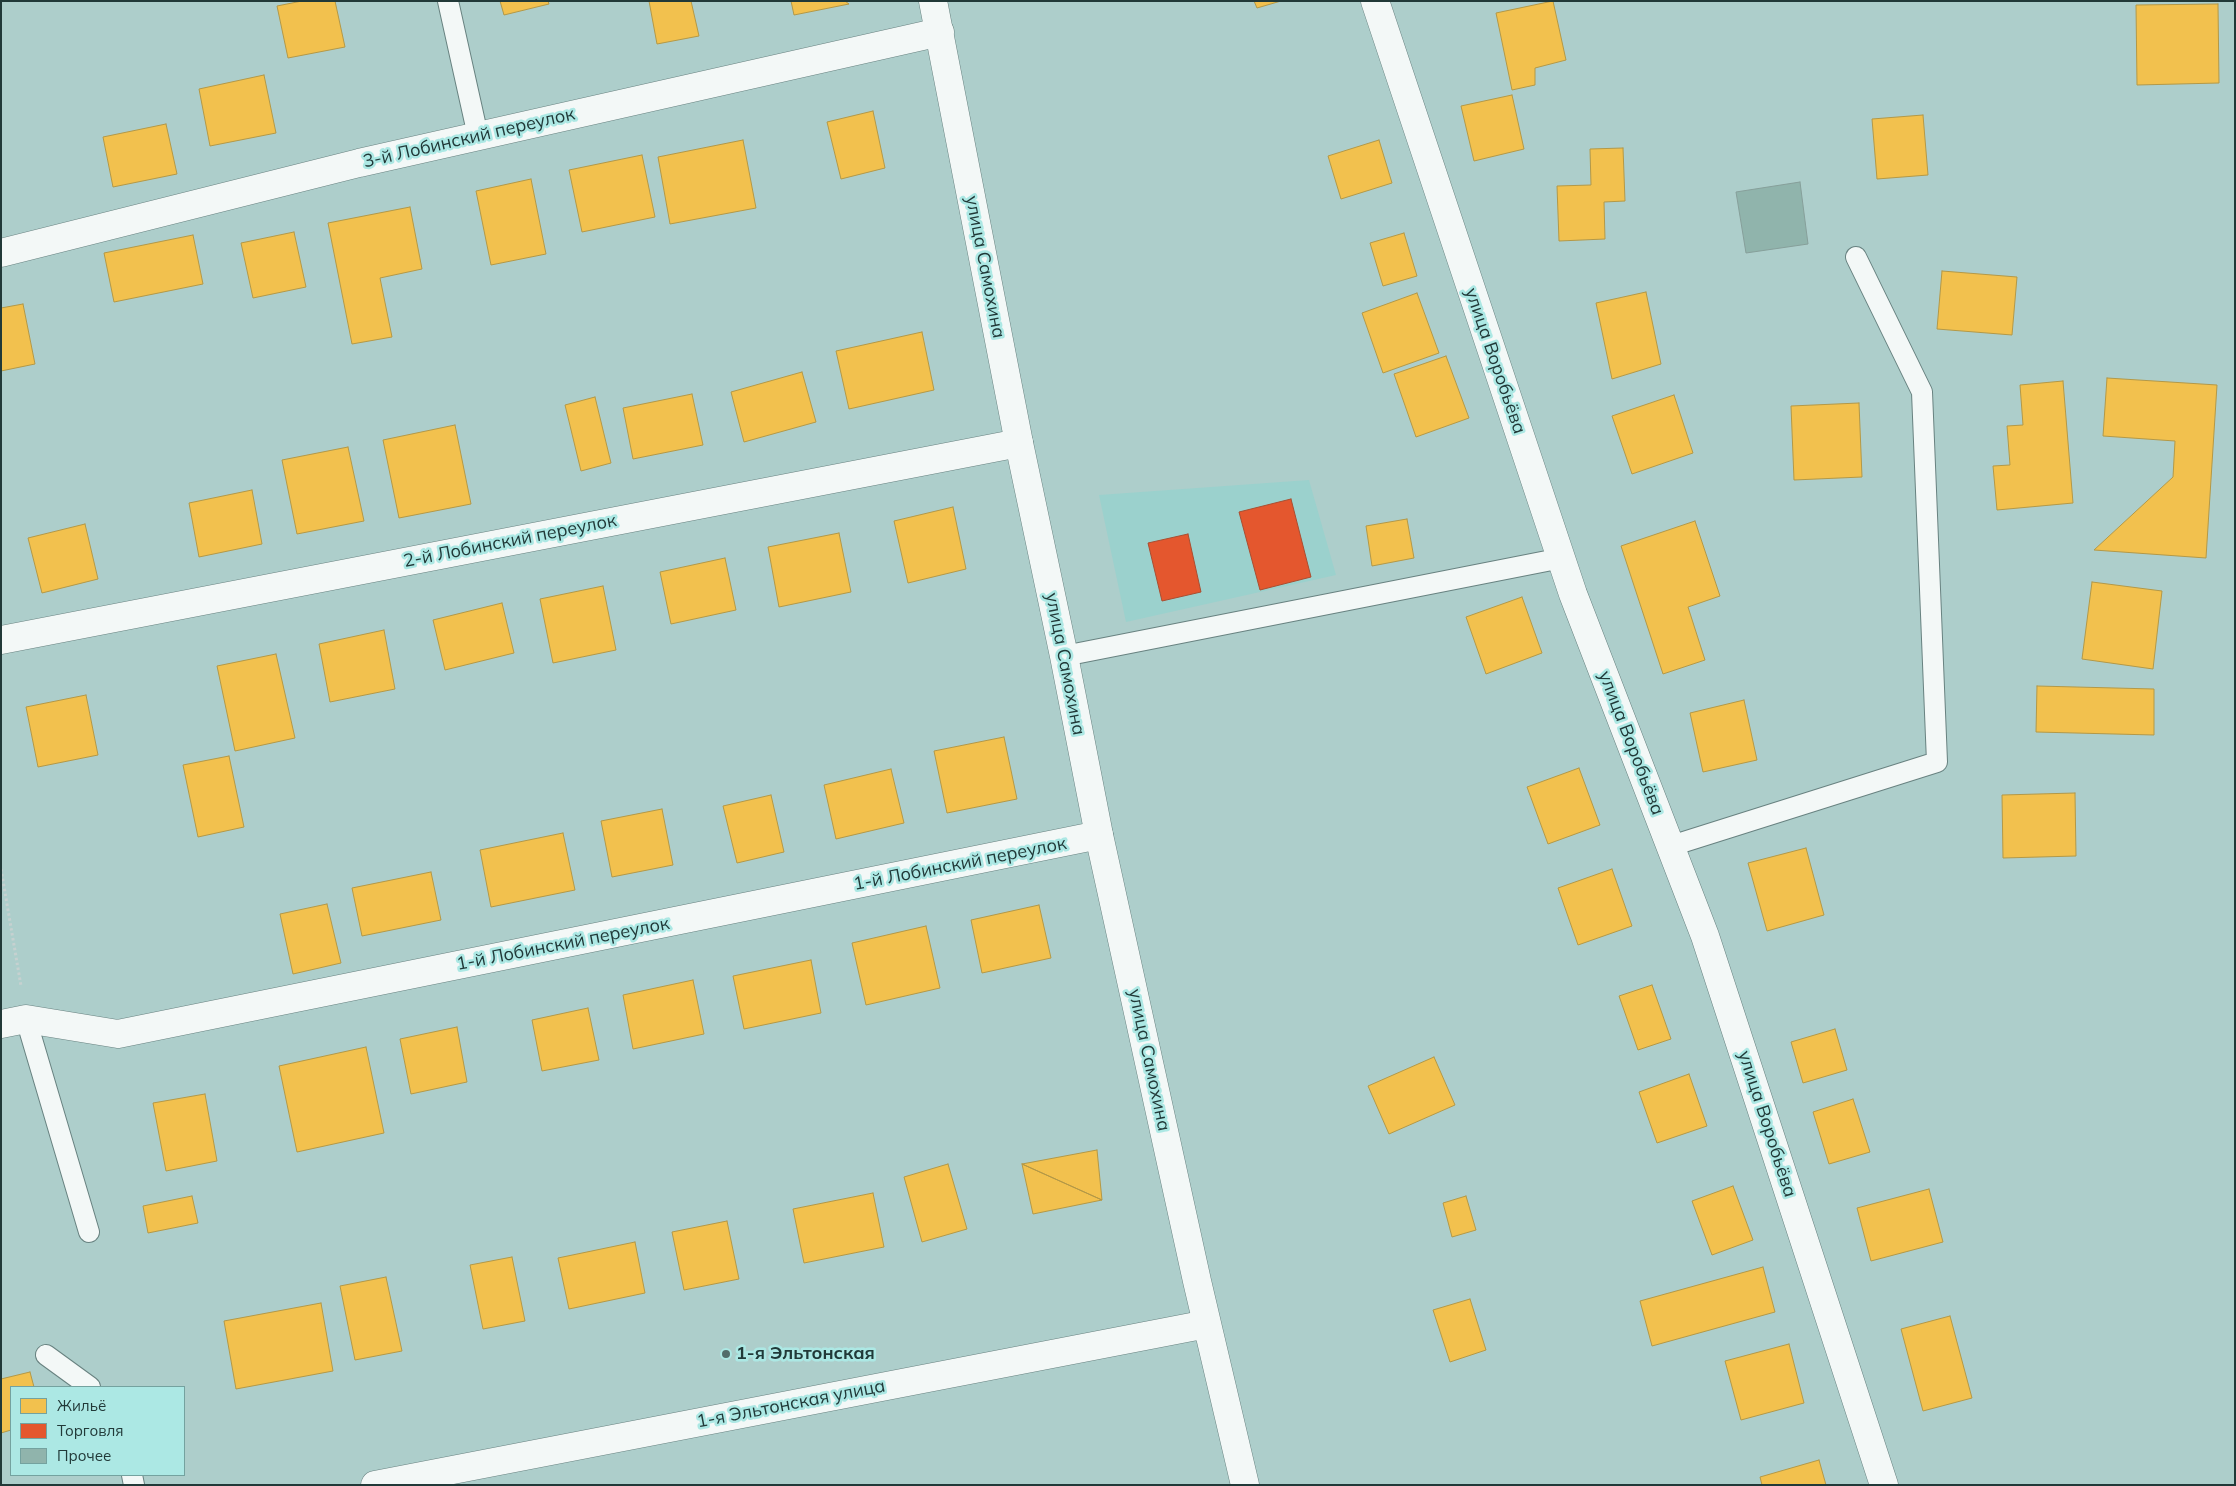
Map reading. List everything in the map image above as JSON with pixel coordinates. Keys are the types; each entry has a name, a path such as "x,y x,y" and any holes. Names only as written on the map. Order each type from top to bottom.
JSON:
{"street":[{"name":"улица Самохина","path":"934,1 1019,443 1064,656 1099,836 1207,1324 1245,1485"},
{"name":"улица Воробьёва","path":"1375,1 1562,558 1706,936 1884,1485"},
{"name":"3-й Лобинский переулок","path":"1,253 350,165 940,32"},
{"name":"2-й Лобинский переулок","path":"1,640 1019,443"},
{"name":"1-й Лобинский переулок","path":"14,1022 118,1034 1099,836"},
{"name":"1-я Эльтонская улица","path":"375,1485 1207,1324"}],"lane":[{"path":"448,1 478,136"},
{"path":"1671,846 1937,762 1922,392 1856,257"},
{"path":"1064,656 1562,558"},
{"path":"14,1022 89,1232"},
{"path":"46,1355 89,1386"}],"path":[{"path":"1,869 14,1022"}],"shaded area":[{"path":"1309,480 1336,575 1126,622 1099,495"}],"building: Жильё":[{"path":"302,1 335,1 345,47 288,58 277,6"},
{"path":"500,1 548,1 549,4 504,15"},
{"path":"649,1 691,1 699,36 657,44"},
{"path":"791,1 845,1 849,4 794,15"},
{"path":"1254,1 1281,1 1257,8"},
{"path":"1553,1 1566,60 1535,68 1535,85 1512,90 1496,13"},
{"path":"2218,4 2219,83 2137,85 2136,5"},
{"path":"264,75 276,133 210,146 199,89"},
{"path":"1512,95 1524,149 1474,161 1461,106"},
{"path":"873,111 885,168 841,179 827,122"},
{"path":"1923,115 1928,175 1877,179 1872,119"},
{"path":"166,124 177,174 113,187 103,137"},
{"path":"743,140 756,208 670,224 658,157"},
{"path":"1379,140 1392,183 1341,199 1328,156"},
{"path":"1623,148 1625,201 1604,202 1605,239 1559,241 1557,186 1591,185 1590,149"},
{"path":"642,155 655,217 582,232 569,170"},
{"path":"531,179 546,254 491,265 476,191"},
{"path":"410,207 422,269 380,278 392,337 352,344 328,223"},
{"path":"294,232 306,287 253,298 241,243"},
{"path":"1404,233 1417,276 1383,286 1370,243"},
{"path":"193,235 203,284 114,302 104,253"},
{"path":"1942,271 2017,277 2012,335 1937,329"},
{"path":"1646,292 1661,364 1612,379 1596,303"},
{"path":"1417,293 1439,353 1383,373 1362,313"},
{"path":"23,304 35,364 1,371 1,308"},
{"path":"922,332 934,390 849,409 836,351"},
{"path":"1446,356 1469,418 1416,437 1394,374"},
{"path":"802,372 816,422 744,442 731,392"},
{"path":"2107,378 2217,385 2206,558 2094,550 2173,477 2175,441 2103,436"},
{"path":"2063,381 2073,503 1997,510 1993,466 2010,465 2007,426 2023,425 2020,385"},
{"path":"692,394 703,445 633,459 623,408"},
{"path":"1674,395 1693,453 1632,474 1612,416"},
{"path":"595,397 611,463 581,471 565,405"},
{"path":"1859,403 1862,477 1794,480 1791,406"},
{"path":"455,425 471,504 399,518 383,440"},
{"path":"348,447 364,521 297,534 282,460"},
{"path":"252,490 262,544 199,557 189,503"},
{"path":"953,507 966,569 908,583 894,521"},
{"path":"1407,519 1414,558 1372,566 1366,526"},
{"path":"1695,521 1720,596 1688,607 1705,660 1663,674 1621,546"},
{"path":"85,524 98,579 42,593 28,538"},
{"path":"839,533 851,592 779,607 768,547"},
{"path":"725,558 736,610 671,624 660,572"},
{"path":"2092,582 2162,591 2153,669 2082,659"},
{"path":"603,586 616,650 553,663 540,599"},
{"path":"1522,597 1542,653 1486,674 1466,617"},
{"path":"502,603 514,653 445,670 433,620"},
{"path":"384,630 395,689 330,702 319,644"},
{"path":"276,654 295,738 235,751 217,666"},
{"path":"2037,686 2154,689 2154,735 2036,732"},
{"path":"86,695 98,755 38,767 26,707"},
{"path":"1744,700 1757,760 1703,772 1690,713"},
{"path":"1004,737 1017,799 947,813 934,751"},
{"path":"229,756 244,827 198,837 183,765"},
{"path":"1579,768 1600,825 1548,844 1527,787"},
{"path":"891,769 904,823 836,839 824,785"},
{"path":"2075,793 2076,856 2003,858 2002,795"},
{"path":"771,795 784,852 737,863 723,806"},
{"path":"662,809 673,865 612,877 601,821"},
{"path":"563,833 575,890 491,907 480,850"},
{"path":"1806,848 1824,915 1767,931 1748,863"},
{"path":"1612,869 1632,926 1578,945 1558,888"},
{"path":"431,872 441,920 362,936 352,888"},
{"path":"327,904 341,963 293,974 280,914"},
{"path":"1039,905 1051,958 982,973 971,920"},
{"path":"926,926 940,988 866,1005 852,943"},
{"path":"811,960 821,1013 744,1029 733,976"},
{"path":"693,980 704,1034 633,1049 623,995"},
{"path":"1652,985 1671,1039 1638,1050 1619,996"},
{"path":"588,1008 599,1060 542,1071 532,1020"},
{"path":"457,1027 467,1082 411,1094 400,1039"},
{"path":"1835,1029 1847,1070 1803,1083 1791,1042"},
{"path":"366,1047 384,1133 297,1152 279,1066"},
{"path":"1434,1057 1455,1105 1389,1134 1368,1086"},
{"path":"1689,1074 1707,1126 1657,1143 1639,1092"},
{"path":"205,1094 217,1161 166,1171 153,1103"},
{"path":"1853,1099 1870,1152 1829,1164 1813,1112"},
{"path":"1097,1150 1102,1200 1022,1164"},
{"path":"948,1164 967,1229 922,1242 904,1177"},
{"path":"1022,1164 1102,1200 1033,1214"},
{"path":"1733,1186 1753,1240 1712,1255 1692,1201"},
{"path":"1929,1189 1943,1242 1871,1261 1857,1208"},
{"path":"873,1193 884,1247 804,1263 793,1209"},
{"path":"192,1196 198,1223 148,1233 143,1206"},
{"path":"1466,1196 1476,1230 1452,1237 1443,1203"},
{"path":"727,1221 739,1279 684,1290 672,1232"},
{"path":"635,1242 645,1293 569,1309 558,1258"},
{"path":"512,1257 525,1321 483,1329 470,1265"},
{"path":"1763,1267 1775,1312 1652,1346 1640,1301"},
{"path":"386,1277 402,1351 355,1360 340,1286"},
{"path":"1470,1299 1486,1350 1450,1362 1433,1310"},
{"path":"321,1303 333,1371 236,1389 224,1321"},
{"path":"1950,1316 1972,1398 1923,1411 1901,1329"},
{"path":"1789,1344 1804,1403 1741,1420 1725,1361"},
{"path":"30,1372 34,1386 10,1386 10,1430 1,1433 1,1379"},
{"path":"1819,1460 1826,1485 1762,1485 1760,1477"}],"building: Торговля":[{"path":"1291,499 1311,577 1260,590 1239,512"},
{"path":"1188,534 1201,592 1162,601 1148,543"}],"building: Прочее":[{"path":"1800,182 1808,244 1746,253 1736,192"}],"place":[{"name":"1-я Эльтонская","path":"726,1354"}]}
